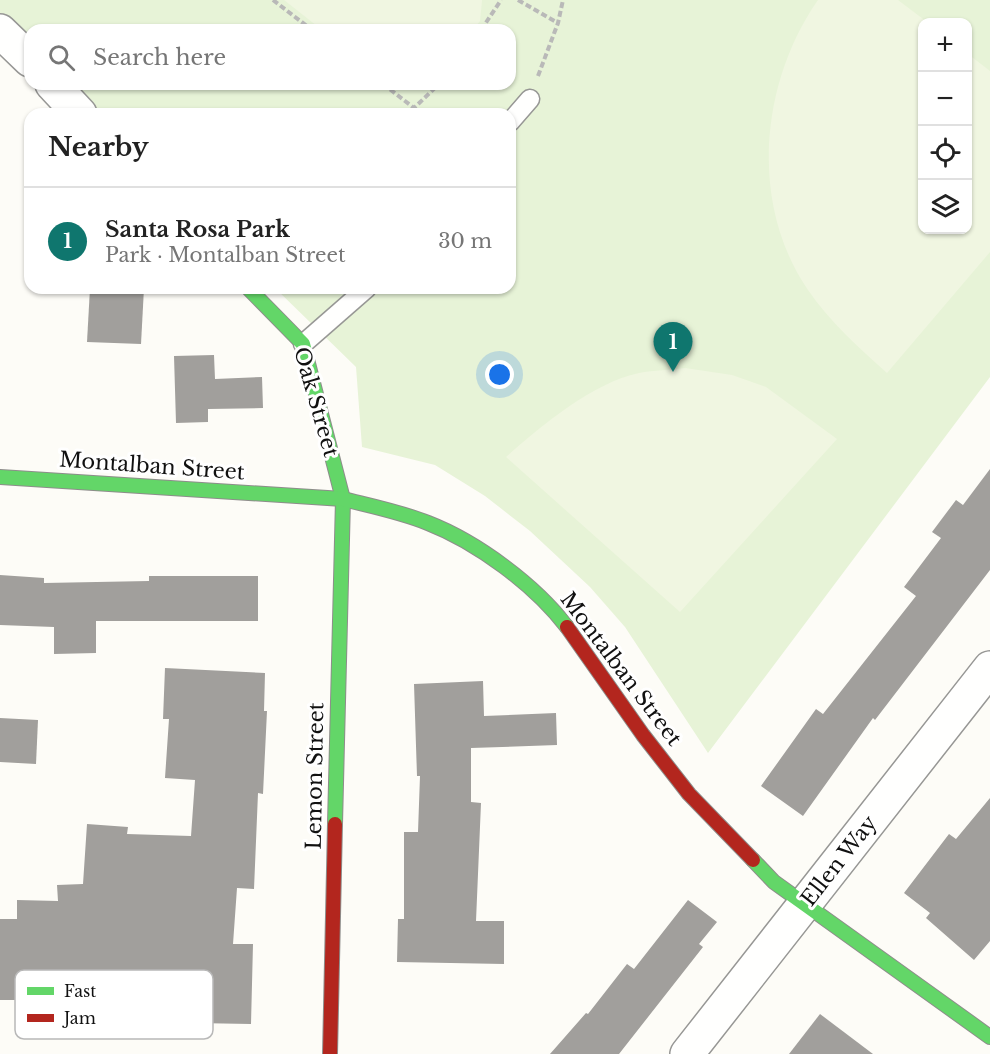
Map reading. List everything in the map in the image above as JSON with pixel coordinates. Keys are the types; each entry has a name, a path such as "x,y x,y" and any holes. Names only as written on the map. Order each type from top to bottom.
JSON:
{"street":[{"path":"0,32 24,54"},
{"path":"58,90 74,108"},
{"name":"Oak Street","path":"254,294 303,344 343,499"},
{"name":"Montalban Street","path":"0,477 343,499 429,523 479,550 516,576 565,624 643,735 689,794 774,882 990,1037"},
{"name":"Lemon Street","path":"330,1054 343,499"},
{"name":"Ellen Way","path":"687,1054 990,668"}],"lane":[{"path":"516,115 530,99"},
{"path":"303,344 360,294"}],"path":[{"path":"273,0 304,24"},
{"path":"485,24 501,0"},
{"path":"518,0 558,23"},
{"path":"530,99 558,23 563,0"},
{"path":"391,90 414,108 433,90"}],"green space":[{"path":"0,0 990,0 990,377 708,753 625,627 590,587 530,531 485,496 435,465 362,447 356,367 281,294 516,294 516,108 93,108 75,90 516,90 516,24 24,24 24,39 0,15"},
{"path":"284,0 482,0 478,24 314,24"},
{"path":"818,0 898,0 922,18 918,18 918,234 972,234 972,57 990,71 990,252 887,373 835,323 808,290 789,256 777,220 770,182 769,144 774,106 784,68 798,33"},
{"path":"685,368 732,375 766,387 837,439 680,612 506,457 551,419 603,386 639,373"}],"building":[{"path":"90,294 144,294 141,344 87,342"},
{"path":"214,355 215,379 262,377 263,408 208,409 208,422 176,423 174,356"},
{"path":"990,469 990,570 875,720 873,718 803,816 761,786 816,709 823,714 916,596 904,587 941,538 932,532 956,500 963,505"},
{"path":"0,575 44,578 44,583 149,581 149,576 258,576 258,621 96,621 96,653 54,654 54,627 0,625"},
{"path":"165,668 265,673 264,711 267,711 263,794 258,793 254,889 237,888 233,944 253,944 251,1024 213,1023 213,970 15,970 15,1000 0,1000 0,919 17,919 17,900 58,901 57,885 83,884 87,824 128,827 127,834 191,836 195,780 165,778 169,719 163,719"},
{"path":"483,681 484,716 556,713 557,745 471,748 471,802 481,803 476,921 504,921 504,964 397,962 398,919 404,919 404,832 418,832 420,776 417,776 414,684"},
{"path":"0,718 38,720 36,764 0,762"},
{"path":"990,798 990,941 974,960 926,918 930,913 904,893 949,834 956,839"},
{"path":"688,900 717,922 699,944 703,947 619,1054 550,1054 586,1013 588,1014 627,964 634,969"},
{"path":"820,1014 873,1054 789,1054"}],"traffic: fast":[{"path":"254,294 303,344 343,499 335,824"},
{"path":"0,477 343,499 386,510 418,519 447,531 485,553 539,596 567,627"},
{"path":"753,860 774,882 990,1037"}],"traffic: jam":[{"path":"567,627 643,735 689,794 753,860"},
{"path":"330,1054 335,824"}],"place":[{"name":"Santa Rosa Park","path":"673,372"}]}
